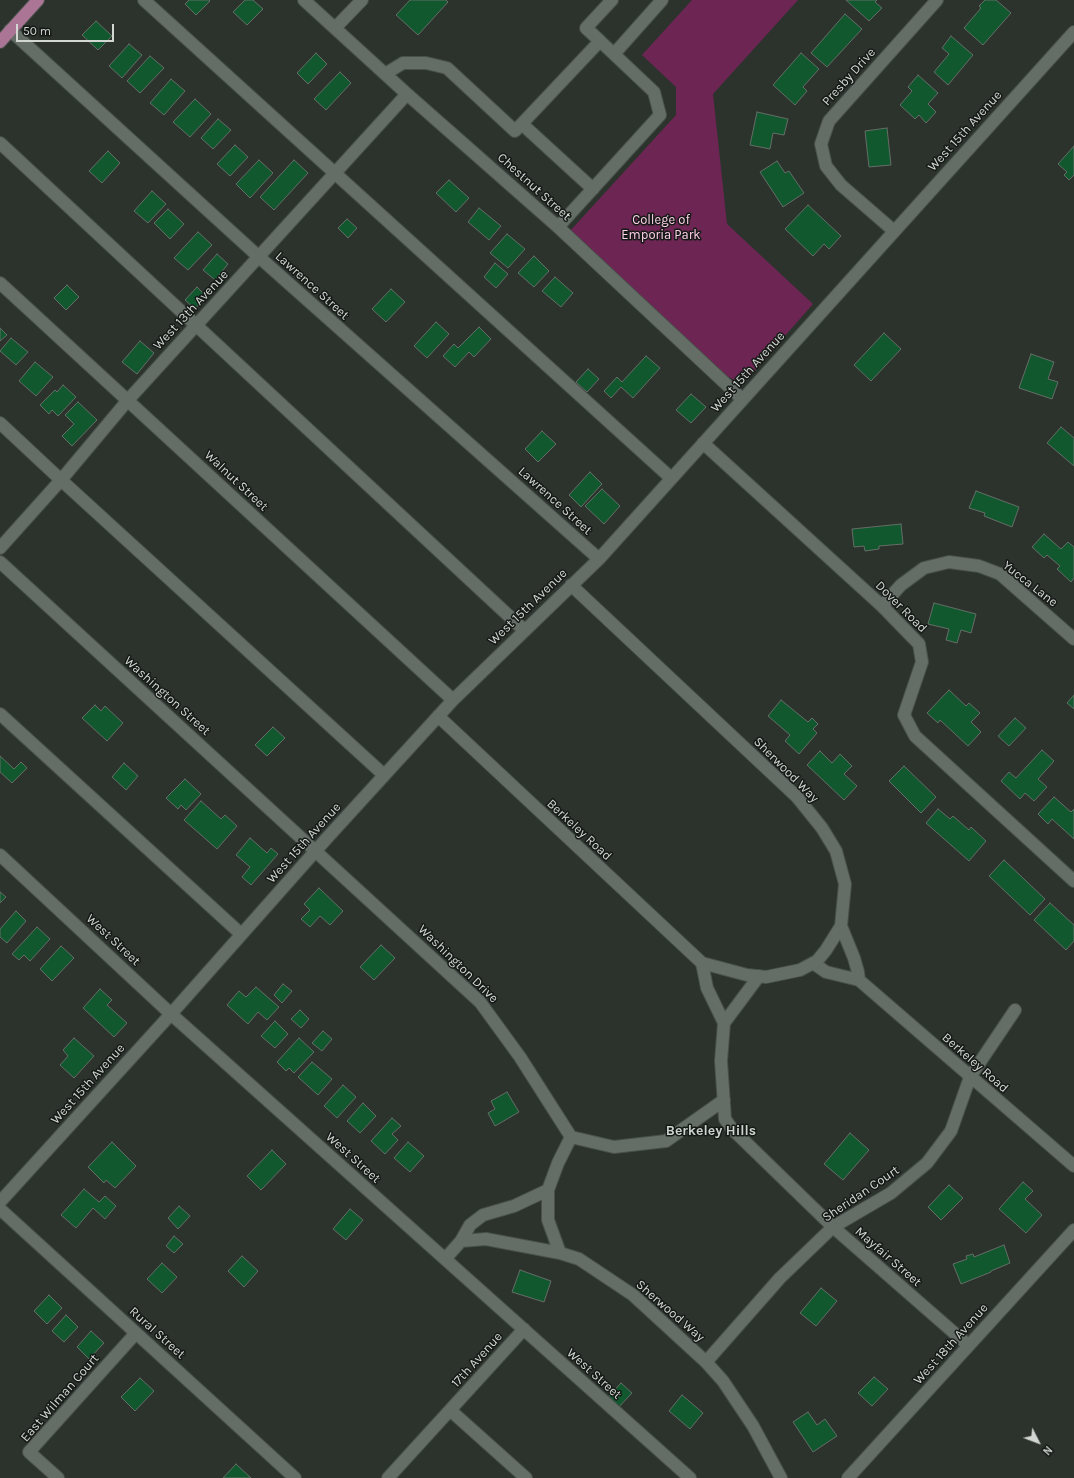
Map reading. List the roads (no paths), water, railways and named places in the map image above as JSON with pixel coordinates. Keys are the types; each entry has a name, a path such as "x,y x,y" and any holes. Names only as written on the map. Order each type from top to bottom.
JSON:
{"main road":[{"path":"3,37 38,0"}],"street":[{"path":"144,0 671,478"},
{"name":"Chestnut Street","path":"304,0 407,94 558,227 742,399"},
{"path":"335,28 362,0"},
{"path":"558,227 660,115 654,92 586,28 612,0"},
{"path":"614,54 662,0"},
{"name":"Presby Drive","path":"894,231 841,185 826,166 821,144 829,121 937,0"},
{"name":"West 15th Avenue","path":"0,1202 172,1014 241,934 438,716 524,630 599,559 1074,32"},
{"name":"Lawrence Street","path":"3,37 259,257 599,559"},
{"path":"385,74 403,63 426,63 447,68 516,131 600,41"},
{"name":"West 13th Avenue","path":"0,548 61,480 128,400 407,94"},
{"path":"522,124 593,189"},
{"path":"0,143 524,630"},
{"name":"Walnut Street","path":"0,283 453,700"},
{"path":"0,423 384,775"},
{"name":"Dover Road","path":"703,443 882,606 919,644 922,662 904,715 915,736 1074,881"},
{"name":"Washington Street","path":"0,562 316,850"},
{"name":"Yucca Lane","path":"882,606 901,585 924,568 949,562 979,566 1000,574 1074,639"},
{"name":"Sherwood Way","path":"571,585 796,797 822,828 836,851 845,884 841,926 826,950 817,961 800,970 766,977 747,975 702,963"},
{"path":"0,714 241,934"},
{"name":"Berkeley Road","path":"438,716 702,963"},
{"name":"Washington Drive","path":"316,850 480,1002 520,1057 570,1137"},
{"name":"West Street","path":"0,855 172,1014 690,1478"},
{"path":"841,926 854,958 859,980"},
{"path":"702,963 707,988 724,1023 758,976"},
{"name":"Berkeley Road","path":"813,963 826,972 859,980 1074,1166"},
{"name":"Sheridan Court","path":"706,1362 780,1278 833,1227 891,1193 927,1164 951,1131 970,1077 1015,1010"},
{"name":"Mayfair Street","path":"724,1023 721,1061 725,1119 732,1130 833,1227 968,1346"},
{"path":"560,1254 548,1220 548,1190 570,1137 614,1147 666,1141 724,1100"},
{"path":"445,1259 462,1241 470,1225 483,1215 514,1206 548,1190"},
{"name":"Rural Street","path":"0,1209 295,1478"},
{"name":"West 18th Avenue","path":"848,1478 1074,1230"},
{"name":"Sherwood Way","path":"462,1241 486,1239 579,1259 633,1295 706,1362 723,1381 753,1426 781,1478"},
{"name":"17th Avenue","path":"388,1478 524,1329"},
{"name":"East Wilman Court","path":"58,1478 29,1452 136,1333"},
{"path":"450,1410 526,1478"}],"district":[{"name":"Berkeley Hills","path":"711,1131"}],"park label":[{"name":"College of Emporia Park","path":"661,228"}]}
